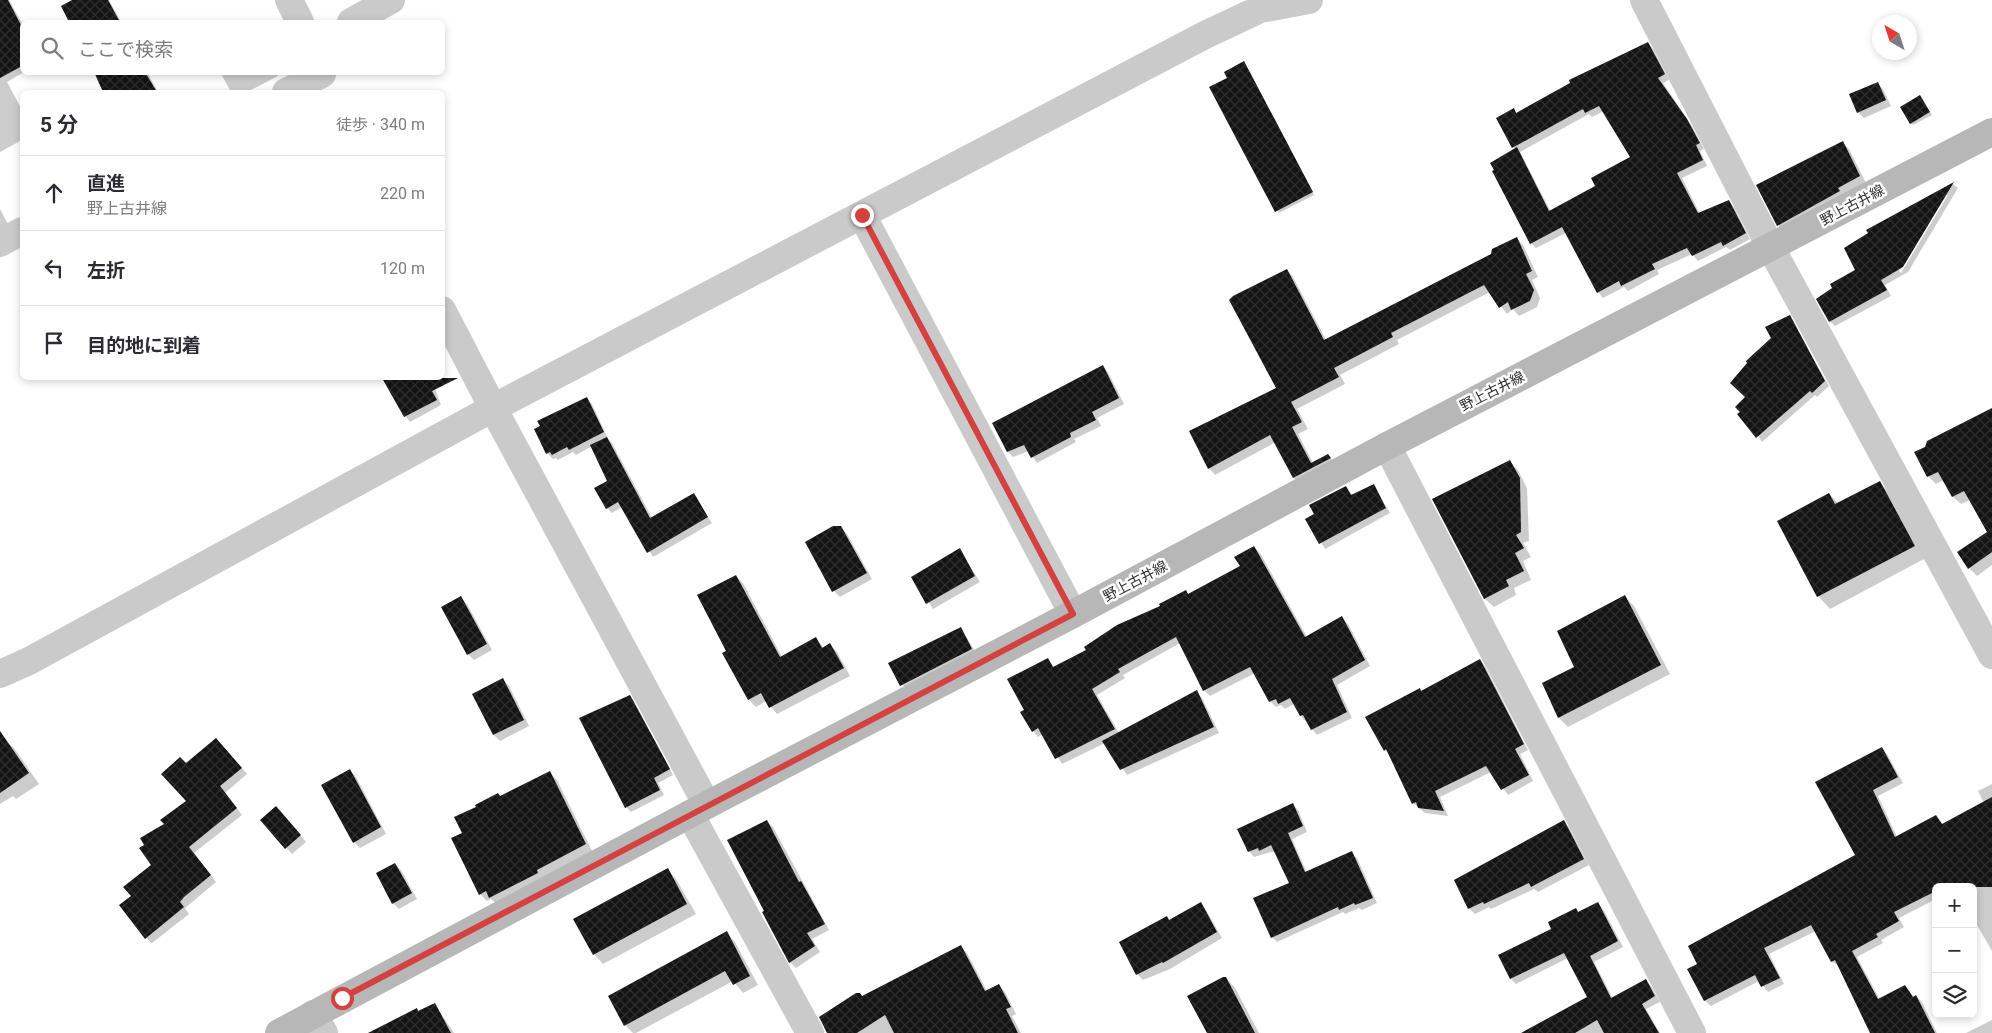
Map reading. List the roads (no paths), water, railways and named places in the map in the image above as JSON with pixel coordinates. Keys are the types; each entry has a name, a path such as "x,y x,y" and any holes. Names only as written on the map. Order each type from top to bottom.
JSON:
{"main road":[{"name":"野上古井線","path":"279,1033 319,1023 698,810 1073,614 1387,446 1992,132"}],"street":[{"path":"289,0 299,20"},
{"path":"355,20 391,0"},
{"path":"0,674 28,661 492,408 1205,35 1260,9 1309,0"},
{"path":"1644,0 1771,248 1992,655"},
{"path":"292,90 325,80"},
{"path":"862,215 1073,614"},
{"path":"0,243 20,232"},
{"path":"445,316 810,1033"},
{"path":"1387,446 1692,1033"}]}
